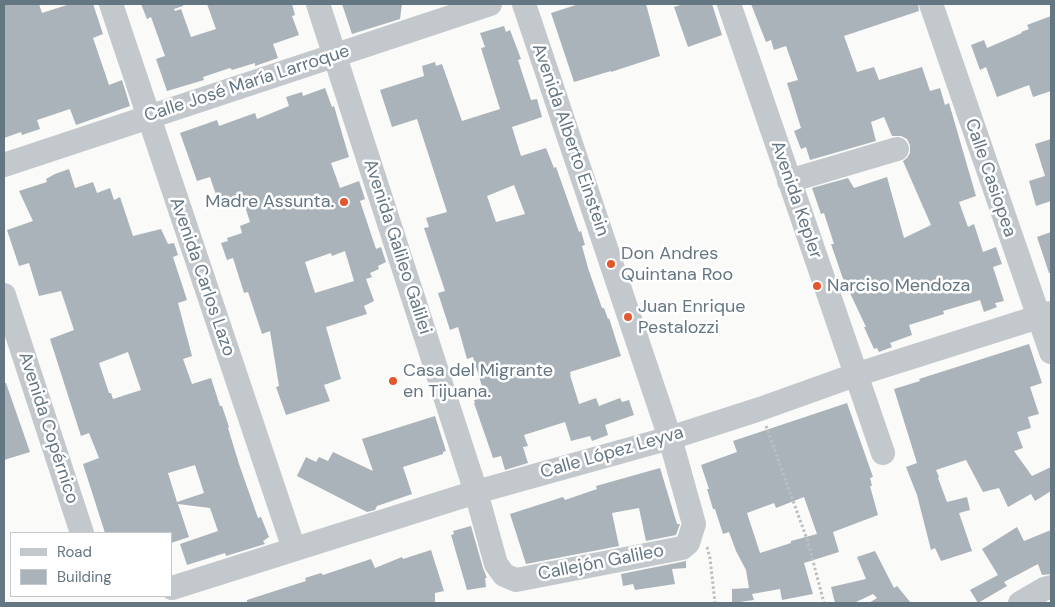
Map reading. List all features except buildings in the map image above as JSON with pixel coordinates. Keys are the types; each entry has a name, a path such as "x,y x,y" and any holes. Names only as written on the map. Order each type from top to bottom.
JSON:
{"street":[{"name":"Avenida Carlos Lazo","path":"111,4 294,549"},
{"name":"Avenida Galileo Galilei","path":"318,4 476,492 496,564 504,574"},
{"name":"Calle José María Larroque","path":"4,165 490,4"},
{"name":"Avenida Alberto Einstein","path":"524,4 670,438 694,524 691,534"},
{"name":"Avenida Kepler","path":"729,4 883,453"},
{"name":"Calle Casiopea","path":"931,4 1045,315 1051,352"},
{"path":"789,182 897,149"},
{"name":"Avenida Copérnico","path":"4,294 82,532"},
{"name":"Calle López Leyva","path":"172,588 476,492 670,438 760,409 855,375 1045,315"},
{"name":"Callejón Galileo","path":"504,574 516,580 682,548 688,543 691,534"},
{"path":"1020,603 1051,587"}],"path":[{"path":"760,409 808,542 824,603"},
{"path":"691,534 701,539 707,546 715,603"}],"place":[{"name":"Madre Assunta.","path":"344,202"},
{"name":"Don Andres Quintana Roo","path":"611,264"},
{"name":"Narciso Mendoza","path":"817,286"},
{"name":"Juan Enrique Pestalozzi","path":"628,317"},
{"name":"Casa del Migrante en Tijuana.","path":"393,381"}]}
